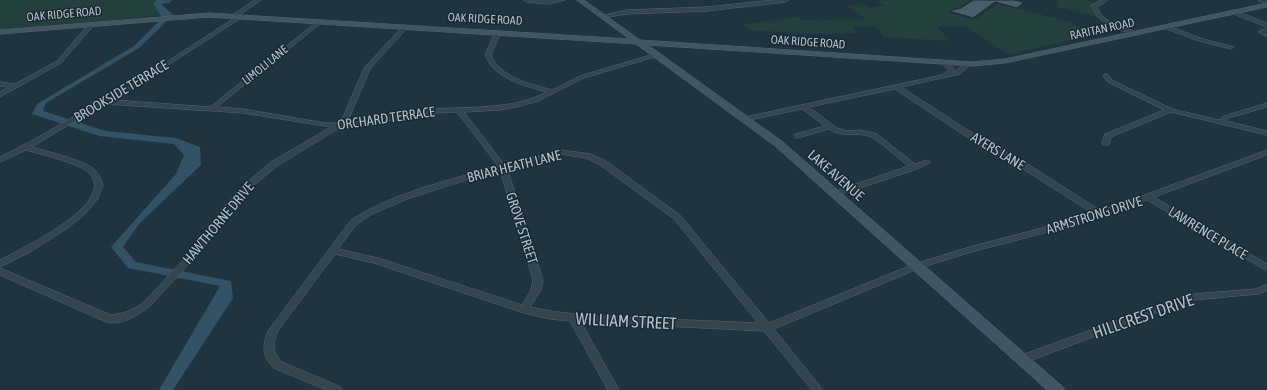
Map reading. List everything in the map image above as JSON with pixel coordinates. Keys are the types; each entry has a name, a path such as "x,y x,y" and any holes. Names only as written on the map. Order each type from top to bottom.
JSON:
{"street":[{"name":"BROOKSIDE TERRACE","path":"0,160 26,148 78,117 107,102 236,17 258,0"},
{"path":"527,0 548,2 562,0"},
{"name":"LAKE AVENUE","path":"580,0 779,144 1057,390"},
{"path":"604,16 626,12 707,9 786,0"},
{"path":"1105,0 1094,6 1095,10 1110,25 1138,34"},
{"path":"1261,0 1267,3"},
{"name":"RARITAN ROAD","path":"745,119 958,73 968,64 1005,62 1138,34 1267,3"},
{"path":"1233,12 1267,25"},
{"name":"OAK RIDGE ROAD","path":"0,32 202,15 498,32 638,41 684,46 968,64"},
{"name":"LIMOLI LANE","path":"212,108 319,22"},
{"path":"0,95 59,62 92,24"},
{"name":"HAWTHORNE DRIVE","path":"0,271 110,319 124,317 136,312 148,304 166,282 212,233 229,206 250,184 274,164 338,126 347,116 368,68 405,27"},
{"path":"1166,27 1201,40 1231,47"},
{"path":"1267,31 1261,32 1267,34"},
{"path":"498,32 488,55 491,65 508,76 550,91"},
{"name":"ORCHARD TERRACE","path":"107,102 212,108 264,114 338,126 352,126 412,114 513,106 531,102 550,91 582,77 656,55"},
{"path":"943,63 952,69 951,72 945,76"},
{"path":"1106,76 1110,81 1170,110 1267,133"},
{"path":"0,84 15,86"},
{"name":"AYERS LANE","path":"895,86 985,145 1023,165 1101,215"},
{"path":"804,106 829,127 843,133 861,132 869,134 914,167"},
{"path":"1221,122 1226,117 1267,106"},
{"name":"GROVE STREET","path":"458,110 502,167 538,280 536,290 524,309"},
{"path":"1106,143 1108,136 1170,110"},
{"path":"798,136 829,127"},
{"path":"0,264 72,221 90,204 98,189 97,177 86,168 26,148"},
{"name":"BRIAR HEATH LANE","path":"337,390 278,365 272,359 269,351 271,336 279,322 354,222 369,212 406,196 502,167 562,152 588,156 604,163 677,217 818,390"},
{"name":"ARMSTRONG DRIVE","path":"917,266 969,250 1101,215 1267,152"},
{"path":"836,194 927,162"},
{"name":"LAWRENCE PLACE","path":"1149,198 1267,268"},
{"name":"WILLIAM STREET","path":"333,251 375,260 524,309 550,316 768,327 917,266"},
{"name":"HILLCREST DRIVE","path":"1023,359 1171,304 1194,297 1255,292 1267,288"},
{"path":"573,318 614,390"}],"green space":[{"path":"0,0 157,0 153,3 162,15 0,30"},
{"path":"971,0 950,13 974,20 998,4 1071,22 1091,36 1008,54 966,27 937,26 950,41 884,37 877,27 854,26 855,33 813,34 749,30 744,24 798,17 802,20 866,19 847,6 862,4 870,8 884,5 877,1"},
{"path":"1058,0 1085,0 1093,3 1105,19 1057,7"}],"water":[{"path":"157,0 173,0 169,3 161,4 173,15 139,48 46,103 43,111 106,131 176,138 200,147 201,165 139,224 123,247 136,262 231,281 233,298 173,390 159,390 220,286 128,268 111,247 176,174 184,155 174,144 99,136 32,114 37,104 134,46 162,18 153,3"}],"building":[{"path":"973,0 1014,0 1024,2 1017,8 995,2 973,18 949,11 961,8"}]}
